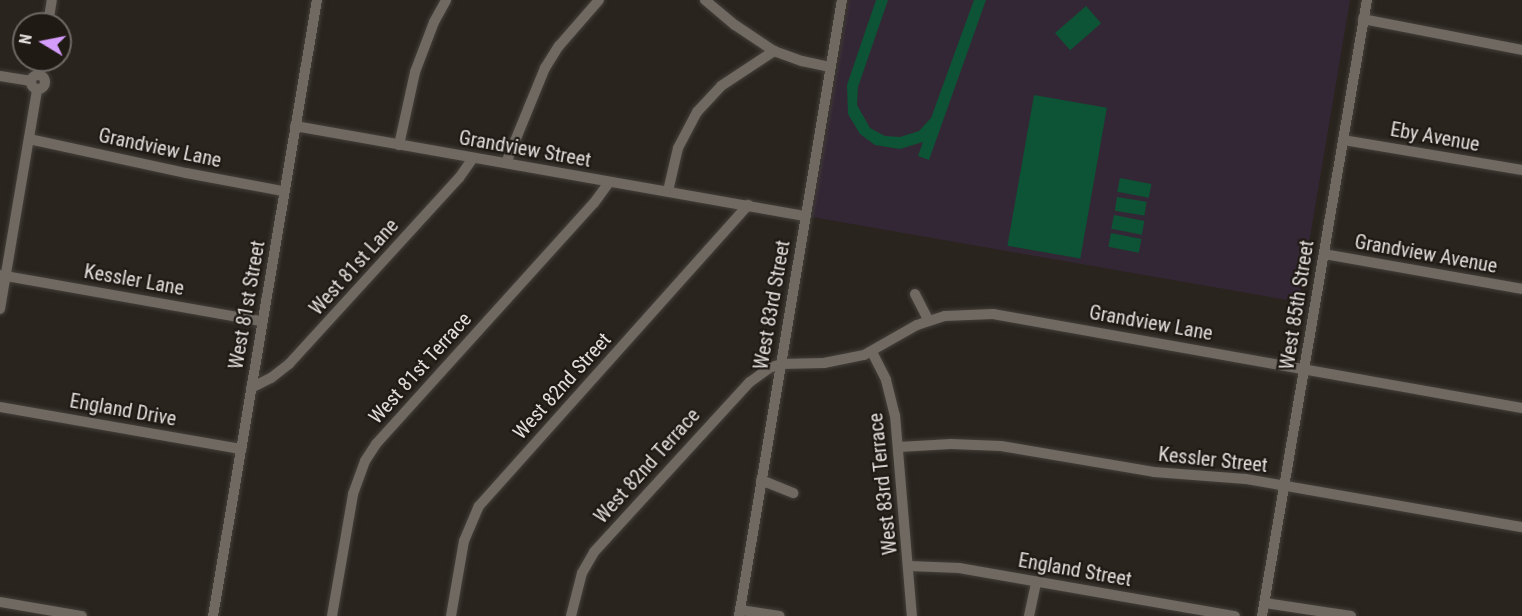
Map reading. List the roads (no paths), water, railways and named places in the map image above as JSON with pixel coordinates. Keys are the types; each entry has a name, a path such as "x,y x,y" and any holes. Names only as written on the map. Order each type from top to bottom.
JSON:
{"street":[{"name":"West 81st Street","path":"213,616 317,0"},
{"path":"399,144 415,72 446,0"},
{"path":"506,163 545,69 559,46 599,0"},
{"path":"705,0 735,25 774,51 802,61 830,66"},
{"name":"West 83rd Street","path":"740,613 842,0"},
{"name":"West 85th Street","path":"1262,616 1367,0"},
{"path":"1363,20 1522,50"},
{"path":"668,191 678,148 697,112 721,86 774,51"},
{"path":"0,309 3,276 30,139 35,82 38,72"},
{"path":"0,76 35,82"},
{"name":"Grandview Street","path":"295,126 748,205"},
{"name":"Grandview Lane","path":"30,139 186,173 284,191"},
{"name":"Eby Avenue","path":"1343,140 1522,170"},
{"name":"West 81st Lane","path":"251,388 271,378 289,364 459,178 473,158"},
{"name":"West 81st Terrace","path":"332,616 353,494 365,461 375,444 594,204 609,182"},
{"path":"748,205 806,216"},
{"name":"West 82nd Street","path":"451,616 464,541 479,506 748,205"},
{"name":"Grandview Avenue","path":"1324,254 1522,289"},
{"name":"Kessler Lane","path":"3,276 262,321"},
{"path":"915,294 928,320"},
{"name":"Grandview Lane","path":"781,364 824,363 872,352 928,320 956,314 993,314 1522,408"},
{"name":"West 83rd Terrace","path":"872,352 891,398 899,447 912,616"},
{"name":"West 82nd Terrace","path":"571,616 582,573 594,552 741,390 760,374 781,364"},
{"name":"England Drive","path":"0,407 241,449"},
{"name":"Kessler Street","path":"899,447 980,444 1154,472 1246,479 1522,527"},
{"path":"761,480 794,493"},
{"name":"England Street","path":"909,566 947,567 1235,616"},
{"path":"1029,616 1036,582"},
{"path":"0,602 82,616"},
{"path":"1265,603 1351,616"},
{"path":"740,613 780,616"}]}
